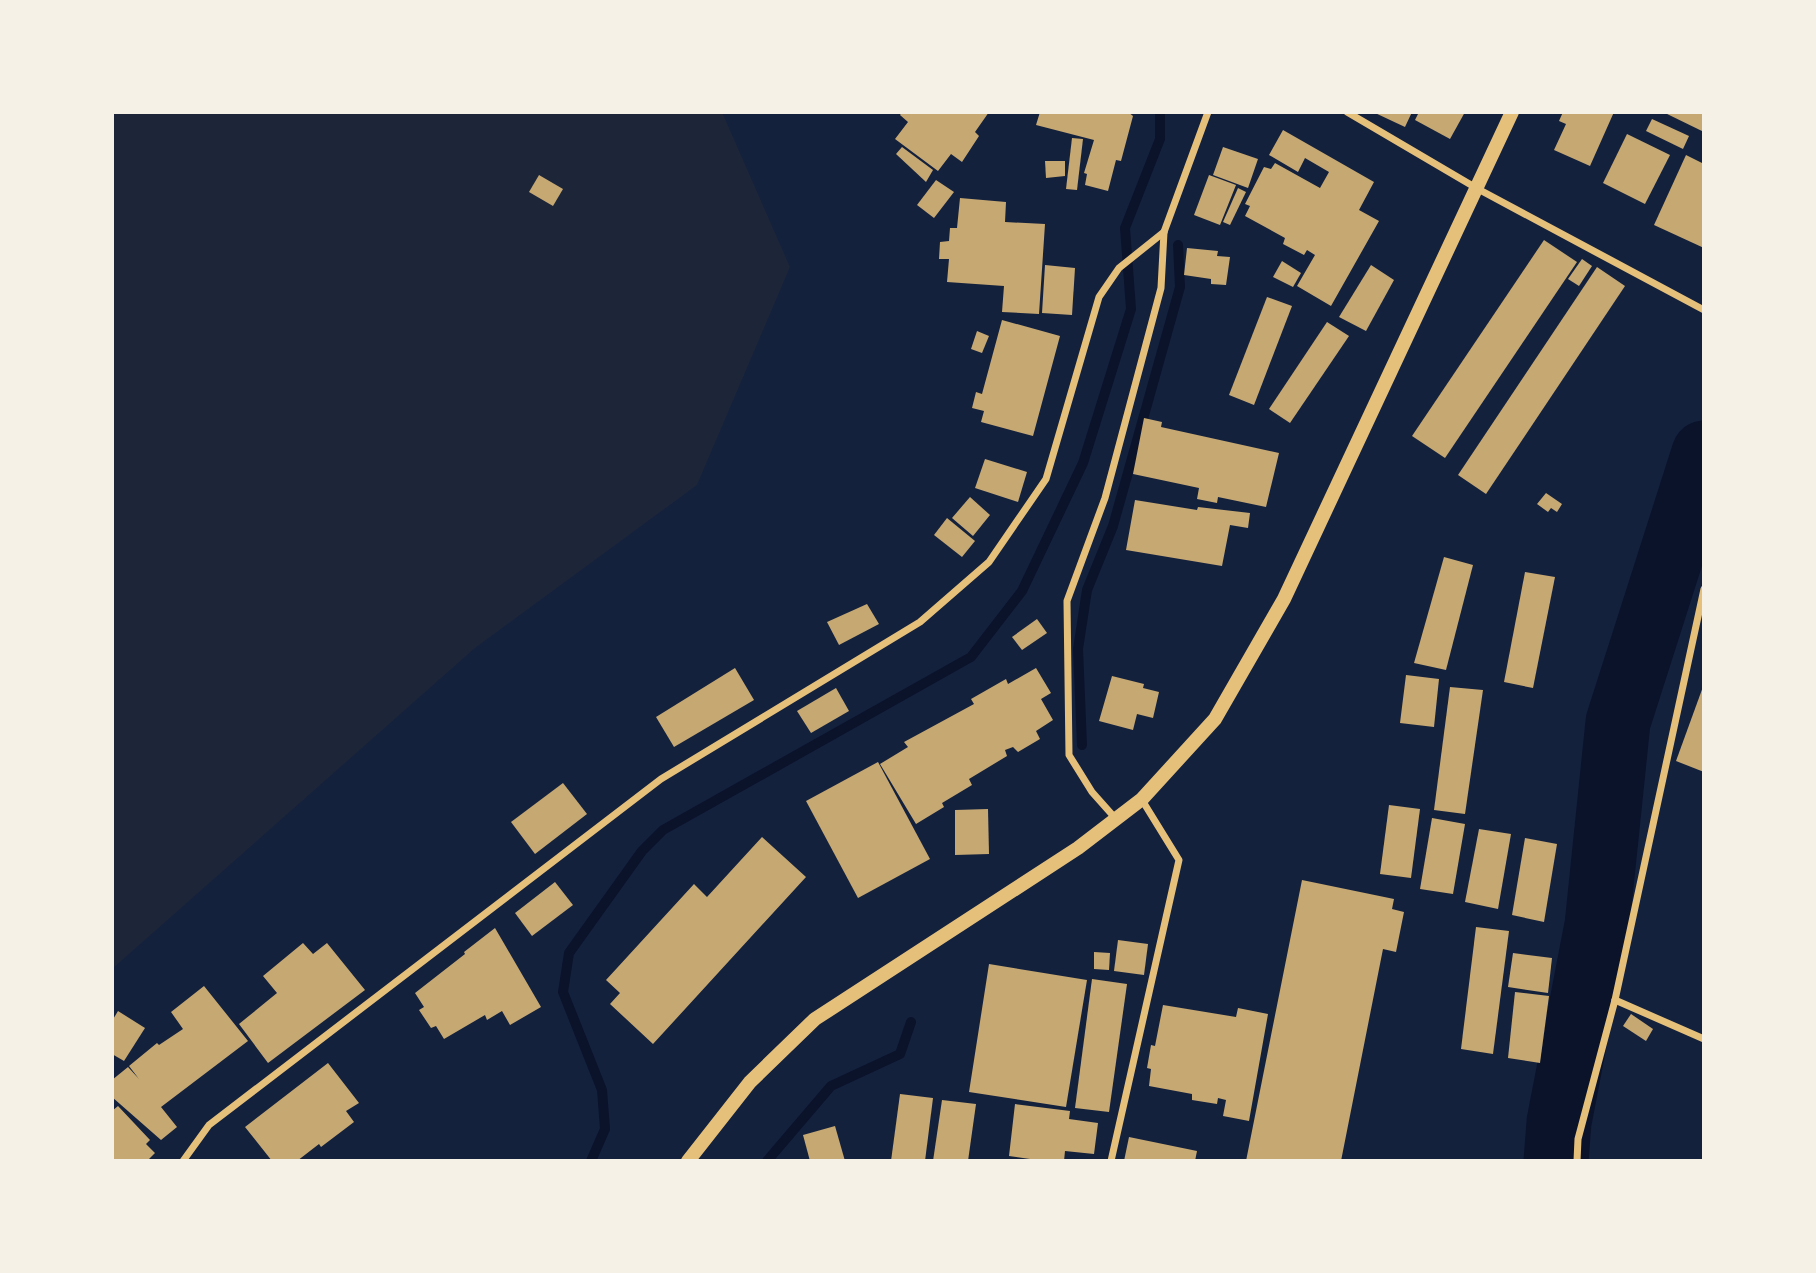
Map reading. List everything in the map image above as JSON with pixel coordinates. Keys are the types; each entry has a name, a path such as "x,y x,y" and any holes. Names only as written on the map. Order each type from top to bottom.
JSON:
{"main road":[{"path":"688,1161 750,1082 815,1019 1078,848 1142,799 1214,719 1284,599 1478,190 1512,112"}],"street":[{"path":"1116,819 1092,792 1069,755 1067,601 1105,498 1161,289 1164,232 1208,112"},
{"path":"1347,112 1478,190 1704,310"},
{"path":"183,1161 209,1125 660,779 920,622 989,562 1046,479 1099,297 1119,268 1164,232"},
{"path":"1577,1161 1578,1139 1615,1000 1704,589"},
{"path":"1111,1161 1179,860 1142,799"},
{"path":"1615,1000 1704,1039"}],"shaded area":[{"path":"112,112 722,112 790,267 697,485 475,648 112,969"}],"building":[{"path":"902,112 989,112 975,132 979,136 962,162 951,154 938,171 895,139 908,122 900,115"},
{"path":"1040,112 1128,112 1133,116 1121,161 1116,160 1108,191 1085,185 1087,174 1084,173 1094,140 1036,125"},
{"path":"1373,112 1412,112 1405,127"},
{"path":"1419,112 1465,112 1450,139 1415,120"},
{"path":"1563,112 1614,112 1590,166 1554,150 1566,124 1559,121"},
{"path":"1663,112 1704,112 1704,132"},
{"path":"1652,119 1689,136 1683,149 1646,131"},
{"path":"1283,130 1374,182 1359,210 1379,221 1331,306 1297,286 1315,255 1307,250 1304,255 1283,244 1285,238 1245,216 1250,206 1245,204 1264,167 1271,169 1275,163 1320,188 1329,172 1305,158 1298,172 1269,155"},
{"path":"1627,134 1670,155 1645,204 1603,183"},
{"path":"1072,138 1083,139 1077,190 1066,189"},
{"path":"902,147 933,170 926,182 896,154"},
{"path":"1223,147 1258,159 1248,188 1213,175"},
{"path":"1686,155 1704,164 1704,248 1654,225"},
{"path":"1045,161 1065,161 1065,176 1046,178"},
{"path":"539,175 563,189 553,206 529,192"},
{"path":"1209,175 1236,185 1220,225 1194,215"},
{"path":"936,180 954,192 934,218 917,205"},
{"path":"1238,188 1246,192 1230,225 1223,222"},
{"path":"960,198 1006,202 1005,222 1045,224 1039,314 1002,312 1004,286 947,282 949,259 939,259 940,242 949,241 950,228 957,228"},
{"path":"1544,240 1577,262 1445,458 1412,436"},
{"path":"1187,248 1218,251 1217,256 1230,257 1226,285 1211,284 1211,279 1184,275"},
{"path":"1582,259 1592,266 1579,286 1568,279"},
{"path":"1282,261 1301,273 1293,287 1273,277"},
{"path":"1045,265 1075,268 1072,315 1042,313"},
{"path":"1371,265 1394,280 1366,331 1339,317"},
{"path":"1597,267 1625,286 1486,494 1458,475"},
{"path":"1267,297 1292,306 1254,405 1229,395"},
{"path":"1002,320 1060,336 1033,436 981,422 984,411 972,408 976,392 982,394"},
{"path":"1327,322 1349,336 1290,423 1269,409"},
{"path":"977,331 989,336 982,353 971,349"},
{"path":"1144,418 1162,422 1161,427 1279,453 1266,507 1218,497 1217,503 1197,499 1199,488 1133,474"},
{"path":"985,459 1027,472 1018,502 975,488"},
{"path":"1546,493 1562,504 1557,512 1551,508 1548,512 1537,504"},
{"path":"970,497 990,515 973,536 952,518"},
{"path":"1135,500 1197,510 1198,507 1250,513 1248,528 1230,525 1222,566 1126,550"},
{"path":"947,518 975,541 962,557 934,535"},
{"path":"1444,557 1473,565 1446,670 1414,663"},
{"path":"1525,572 1555,577 1533,688 1504,682"},
{"path":"867,604 879,624 839,645 827,622"},
{"path":"1037,619 1047,633 1022,650 1012,637"},
{"path":"735,668 754,700 674,747 656,717"},
{"path":"1036,668 1051,693 1041,699 1053,720 1036,731 1040,739 1018,752 1013,747 1005,750 1007,756 969,779 972,785 942,803 944,807 916,824 880,764 908,747 904,742 974,704 971,699 1006,679 1008,684"},
{"path":"1406,675 1439,679 1434,727 1400,723"},
{"path":"1112,676 1144,684 1143,688 1159,692 1153,718 1137,714 1133,730 1099,721"},
{"path":"1704,684 1704,772 1676,761"},
{"path":"1450,687 1483,690 1465,814 1434,810"},
{"path":"836,688 849,711 811,733 797,711"},
{"path":"878,762 930,859 858,898 806,801"},
{"path":"563,783 587,814 535,854 511,822"},
{"path":"1389,805 1420,809 1411,878 1380,874"},
{"path":"988,809 989,854 955,855 955,810"},
{"path":"1432,818 1465,824 1453,894 1420,889"},
{"path":"1479,829 1511,834 1498,909 1465,902"},
{"path":"762,837 806,877 653,1044 610,1004 620,993 606,980 694,884 707,897"},
{"path":"1525,838 1557,844 1544,922 1512,915"},
{"path":"1302,880 1394,899 1392,909 1404,912 1396,952 1383,949 1341,1161 1246,1161"},
{"path":"555,882 573,905 532,936 515,913"},
{"path":"1476,927 1509,931 1493,1054 1461,1049"},
{"path":"495,928 541,1007 510,1025 502,1011 487,1020 485,1015 444,1039 436,1026 431,1028 419,1010 424,1007 415,993"},
{"path":"1118,940 1148,944 1144,975 1114,971"},
{"path":"303,943 313,954 327,943 365,990 268,1063 239,1024 277,993 263,976"},
{"path":"1094,952 1110,953 1109,970 1094,969"},
{"path":"1513,953 1552,958 1548,993 1508,987"},
{"path":"989,964 1087,980 1066,1107 969,1092"},
{"path":"1092,979 1127,984 1109,1112 1075,1108"},
{"path":"204,986 248,1041 161,1107 177,1127 161,1140 112,1097 112,1080 128,1067 139,1079 129,1066 157,1043 159,1045 183,1029 171,1012"},
{"path":"1515,992 1549,996 1540,1063 1508,1058"},
{"path":"1163,1005 1236,1017 1238,1008 1268,1014 1249,1121 1223,1116 1226,1100 1218,1098 1217,1104 1192,1100 1192,1094 1149,1086 1151,1069 1147,1068 1151,1045 1155,1046"},
{"path":"118,1011 145,1028 124,1061 112,1054 112,1021"},
{"path":"1631,1014 1653,1029 1646,1041 1623,1026"},
{"path":"328,1063 359,1103 346,1111 354,1122 297,1161 272,1161 245,1127"},
{"path":"900,1094 933,1098 925,1161 891,1161"},
{"path":"942,1100 976,1104 968,1161 933,1161"},
{"path":"1015,1104 1070,1111 1069,1119 1098,1123 1094,1154 1065,1151 1064,1161 1030,1161 1009,1156"},
{"path":"118,1106 150,1140 146,1144 155,1153 147,1161 112,1161 112,1111"},
{"path":"835,1126 845,1161 810,1161 803,1135"},
{"path":"1129,1137 1197,1151 1195,1161 1124,1161"}],"waterway":[{"path":"591,1161 605,1129 602,1090 563,992 569,953 642,851 663,830 971,657 1022,591 1083,463 1131,309 1125,228 1160,139 1160,112"},
{"path":"1082,745 1078,649 1087,590 1113,526 1180,287 1178,245"},
{"path":"1556,1161 1559,1122 1597,925 1618,722 1704,453"},
{"path":"767,1161 831,1086 900,1054 911,1022"}]}
